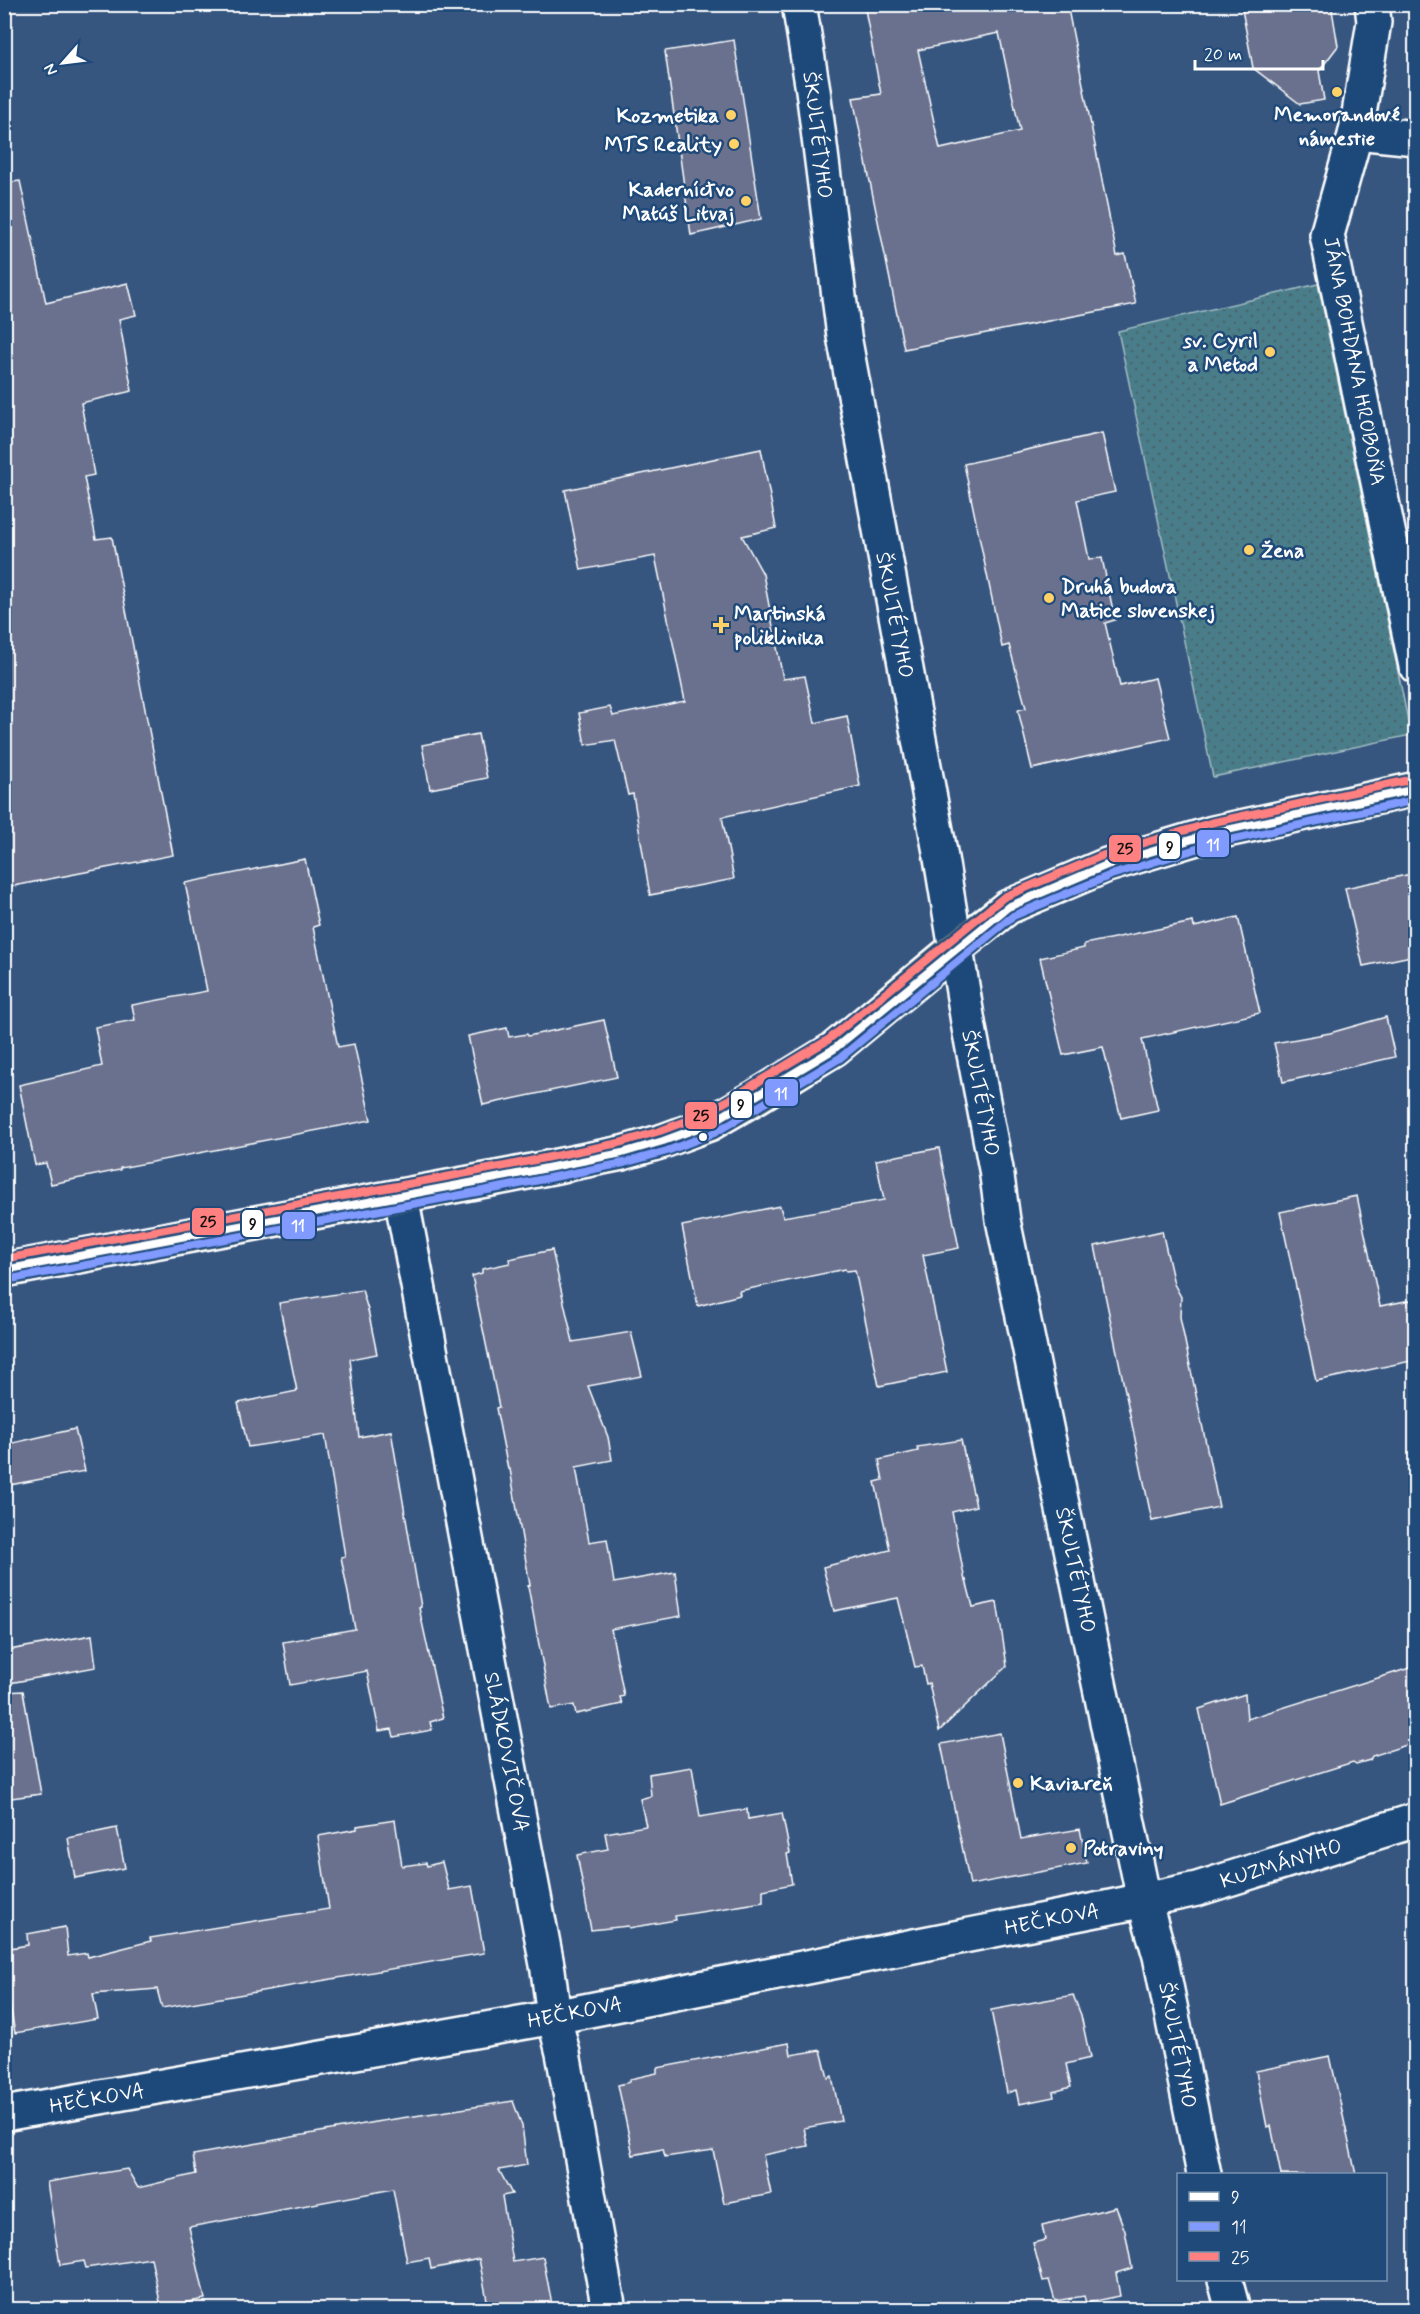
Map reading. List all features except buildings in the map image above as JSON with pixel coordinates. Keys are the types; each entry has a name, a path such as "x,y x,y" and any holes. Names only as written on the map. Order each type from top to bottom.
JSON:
{"main road":[{"path":"4,1270 622,1153 709,1124 834,1049 1008,907 1107,865 1213,833 1416,789"}],"street":[{"name":"ŠKULTÉTYHO","path":"799,4 813,90 845,348 940,852 1003,1220 1144,1900 1160,1956 1204,2173"},
{"name":"JÁNA BOHDANA HROBOŇA","path":"1373,13 1356,132 1327,235 1416,666"},
{"path":"1356,132 1416,138"},
{"name":"SLÁDKOVIČOVA","path":"401,1196 548,1970 554,2016 563,2053 609,2310"},
{"name":"KUZMÁNYHO","path":"1144,1900 1197,1889 1416,1820"},
{"name":"HEČKOVA","path":"4,2114 554,2016 1144,1900"},
{"path":"1224,2281 1226,2310"},
{"path":"1224,2281 1233,2310"}],"green space":[{"path":"1318,284 1411,735 1213,777 1118,331"}],"transit line":[{"name":"25","path":"4,1259 505,1166 619,1143 660,1131 705,1114 828,1040 1004,897 1104,855 1210,823 1414,779"},
{"name":"9","path":"4,1270 507,1176 622,1153 663,1141 709,1124 834,1049 1008,907 1107,865 1213,833 1416,789"},
{"name":"11","path":"6,1280 509,1186 624,1163 667,1151 714,1133 840,1058 1013,916 1111,875 1216,843 1416,800"}],"place":[{"name":"Memorandové námestie","path":"1337,92"},
{"name":"Kozmetika","path":"731,115"},
{"name":"MTS Reality","path":"734,144"},
{"name":"Kaderníctvo Matúš Litvaj","path":"746,201"},
{"name":"sv. Cyril a Metod","path":"1270,352"},
{"name":"Žena","path":"1249,550"},
{"name":"Druhá budova Matice slovenskej","path":"1049,598"},
{"name":"Martinská poliklinika","path":"721,625"},
{"name":"Kaviareň","path":"1018,1783"},
{"name":"Potraviny","path":"1071,1848"}]}
